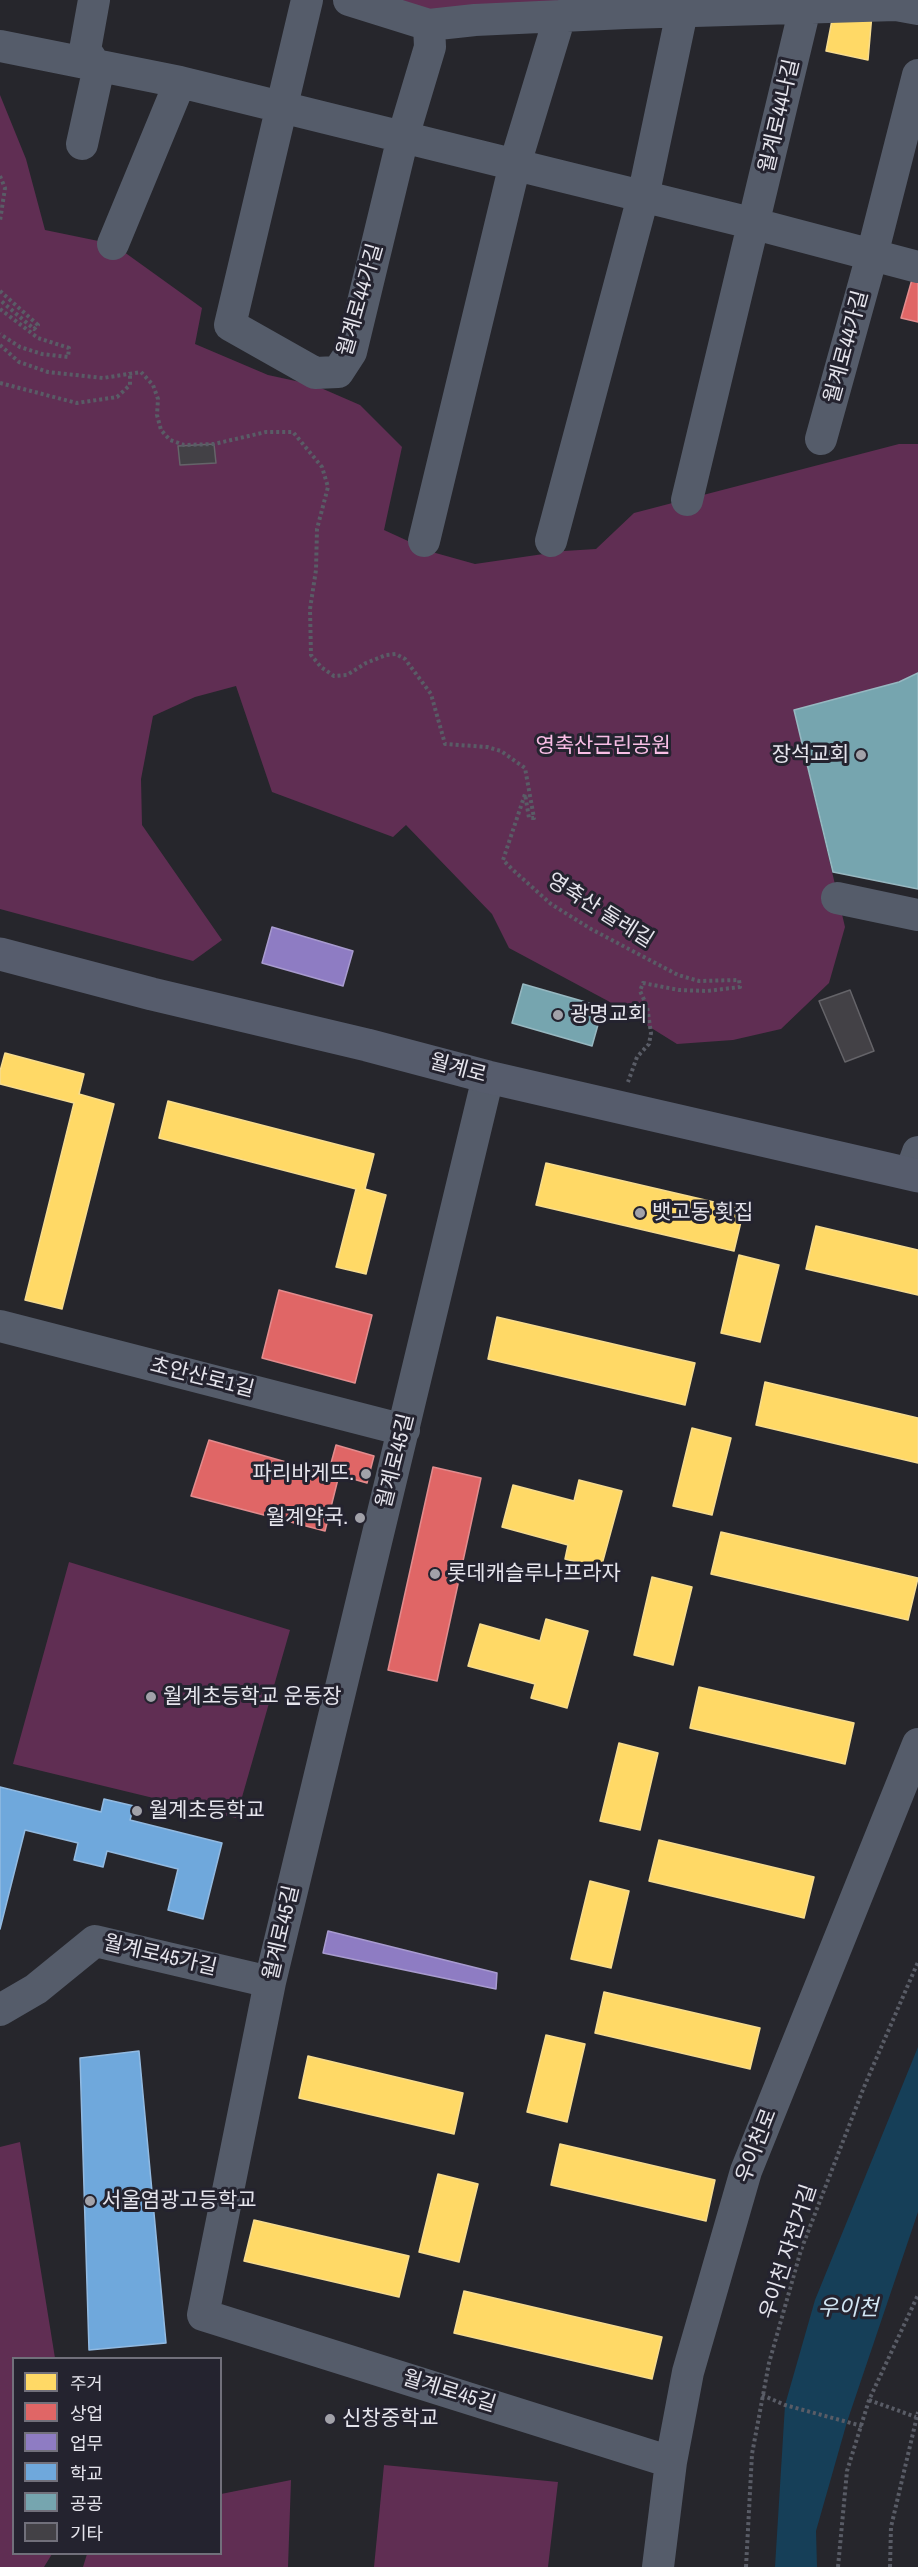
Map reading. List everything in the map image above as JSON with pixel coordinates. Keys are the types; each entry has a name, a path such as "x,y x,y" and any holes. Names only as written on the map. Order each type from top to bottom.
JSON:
{"main road":[{"name":"월계로","path":"0,954 488,1077 915,1167"}],"street":[{"path":"82,144 97,76 95,65 85,50 94,0"},
{"path":"281,107 307,0"},
{"path":"349,0 429,25 475,20 682,12 896,6 918,9"},
{"name":"월계로44나길","path":"755,224 805,8"},
{"path":"552,541 643,197 682,12"},
{"path":"424,541 515,164 560,16"},
{"path":"404,137 430,47 429,25"},
{"path":"0,46 180,82 755,224 918,267"},
{"path":"872,255 918,75"},
{"path":"113,244 180,82"},
{"name":"월계로44가길","path":"281,107 230,325 315,373 338,372 351,352 404,137"},
{"path":"687,500 755,224"},
{"name":"월계로44가길","path":"821,439 872,255"},
{"path":"837,898 918,915"},
{"name":"월계로45길","path":"488,1077 270,1982 203,2315 671,2462"},
{"name":"초안산로1길","path":"0,1326 404,1430"},
{"name":"우이천로","path":"658,2567 671,2462 688,2372 746,2171 918,1744"},
{"name":"월계로45가길","path":"0,2010 36,1989 95,1941 270,1982"}],"path":[{"path":"0,176 4,188 0,221"},
{"path":"0,291 38,326 34,329 0,300"},
{"path":"0,309 38,338 69,348 68,357 31,350 0,334"},
{"path":"0,345 19,362 48,372 103,378 130,372 130,385 117,397 77,403 0,383"},
{"name":"영축산 둘레길","path":"130,372 141,372 153,385 158,399 157,415 161,430 170,440 184,445 214,444 266,432 293,432 322,467 328,487 317,529 316,570 310,609 311,655 321,667 334,676 347,675 366,663 386,655 396,654 405,659 431,694 445,744 487,747 501,751 525,768 534,818 529,818 525,795 503,860 512,869 551,904 591,929 678,975 699,981 739,980 740,987 707,991 679,990 643,983 640,991 647,1006 651,1033 649,1044 637,1057 627,1084"},
{"name":"우이천 자전거길","path":"746,2567 752,2454 762,2395 801,2250 864,2087 918,1962"},
{"path":"838,2567 847,2471 869,2400 918,2295"},
{"path":"762,2395 785,2405 862,2426"},
{"path":"869,2400 917,2415 891,2527 890,2567"}],"green space":[{"path":"383,0 765,0 430,14"},
{"name":"영축산근린공원","path":"0,95 26,159 45,230 113,244 202,308 195,344 268,375 314,385 360,405 402,447 384,530 432,552 475,564 564,551 596,549 634,513 899,444 918,444 918,673 899,682 794,710 845,927 829,983 781,1029 733,1040 677,1044 608,1001 509,948 492,914 406,825 393,837 272,792 236,686 195,697 153,716 141,779 142,825 222,940 193,961 0,909"},
{"name":"월계초등학교 운동장","path":"69,1562 290,1630 236,1818 13,1764"},
{"path":"20,2142 55,2357 12,2357 12,2555 51,2555 44,2567 0,2567 0,2147"},
{"path":"384,2465 558,2482 548,2567 374,2567"},
{"path":"291,2480 288,2567 83,2567 87,2555 222,2555 222,2494"}],"water":[{"name":"우이천","path":"918,2047 918,2212 847,2422 816,2531 817,2567 775,2567 785,2405 815,2300"}],"building: 주거":[{"path":"872,14 868,60 826,51 833,15"},
{"path":"5,1053 84,1074 79,1094 114,1104 62,1309 25,1300 74,1103 0,1084 0,1071"},
{"path":"168,1101 374,1154 365,1189 386,1195 366,1274 336,1267 356,1189 159,1138"},
{"path":"546,1163 744,1209 734,1251 536,1205"},
{"path":"816,1226 918,1250 918,1295 806,1269"},
{"path":"739,1255 779,1265 760,1342 721,1333"},
{"path":"497,1317 695,1363 685,1405 488,1359"},
{"path":"765,1382 918,1418 918,1463 756,1425"},
{"path":"692,1428 731,1438 712,1515 673,1506"},
{"path":"579,1480 622,1491 601,1568 565,1559 568,1545 502,1527 513,1485 574,1501"},
{"path":"721,1532 918,1578 908,1620 711,1574"},
{"path":"652,1577 692,1587 673,1665 634,1655"},
{"path":"546,1619 588,1631 567,1708 531,1698 535,1684 468,1666 480,1624 540,1641"},
{"path":"699,1687 854,1723 845,1764 690,1728"},
{"path":"619,1743 658,1753 640,1830 600,1821"},
{"path":"659,1840 814,1877 804,1918 649,1881"},
{"path":"590,1881 629,1891 611,1968 571,1959"},
{"path":"604,1992 760,2028 750,2069 595,2033"},
{"path":"546,2035 585,2044 567,2122 527,2112"},
{"path":"308,2056 463,2093 454,2134 299,2098"},
{"path":"560,2144 715,2180 706,2221 551,2185"},
{"path":"438,2174 478,2184 459,2262 419,2252"},
{"path":"254,2220 409,2256 399,2297 244,2261"},
{"path":"464,2291 662,2337 652,2379 454,2333"}],"building: 상업":[{"path":"915,269 918,270 918,322 901,318"},
{"path":"279,1290 372,1315 355,1383 262,1358"},
{"path":"209,1440 328,1474 336,1445 374,1456 367,1483 339,1475 325,1531 191,1496"},
{"name":"롯데캐슬루나프라자","path":"433,1467 481,1478 437,1681 388,1670"}],"building: 업무":[{"path":"272,927 353,951 343,986 262,963"},
{"path":"328,1931 497,1973 496,1989 323,1953"}],"building: 학교":[{"name":"월계초등학교","path":"0,1787 101,1812 104,1799 134,1806 130,1820 222,1843 203,1919 168,1910 178,1869 107,1851 103,1867 74,1860 78,1843 25,1830 0,1929"},
{"path":"139,2051 166,2343 89,2350 80,2058"}],"building: 공공":[{"name":"장석교회","path":"918,673 918,889 833,872 794,710 899,682"},
{"name":"광명교회","path":"523,984 603,1007 592,1046 512,1023"}],"building: 기타":[{"path":"214,444 216,463 180,465 178,446"},
{"path":"850,990 874,1051 845,1062 819,1001"}],"place":[{"name":"장석교회","path":"861,755"},
{"name":"광명교회","path":"558,1015"},
{"name":"뱃고동 횟집","path":"640,1213"},
{"name":"파리바게뜨.","path":"366,1474"},
{"name":"월계약국.","path":"360,1518"},
{"name":"롯데캐슬루나프라자","path":"435,1574"},
{"name":"월계초등학교 운동장","path":"151,1697"},
{"name":"월계초등학교","path":"137,1811"},
{"name":"서울염광고등학교","path":"90,2201"},
{"name":"신창중학교","path":"330,2419"}]}
